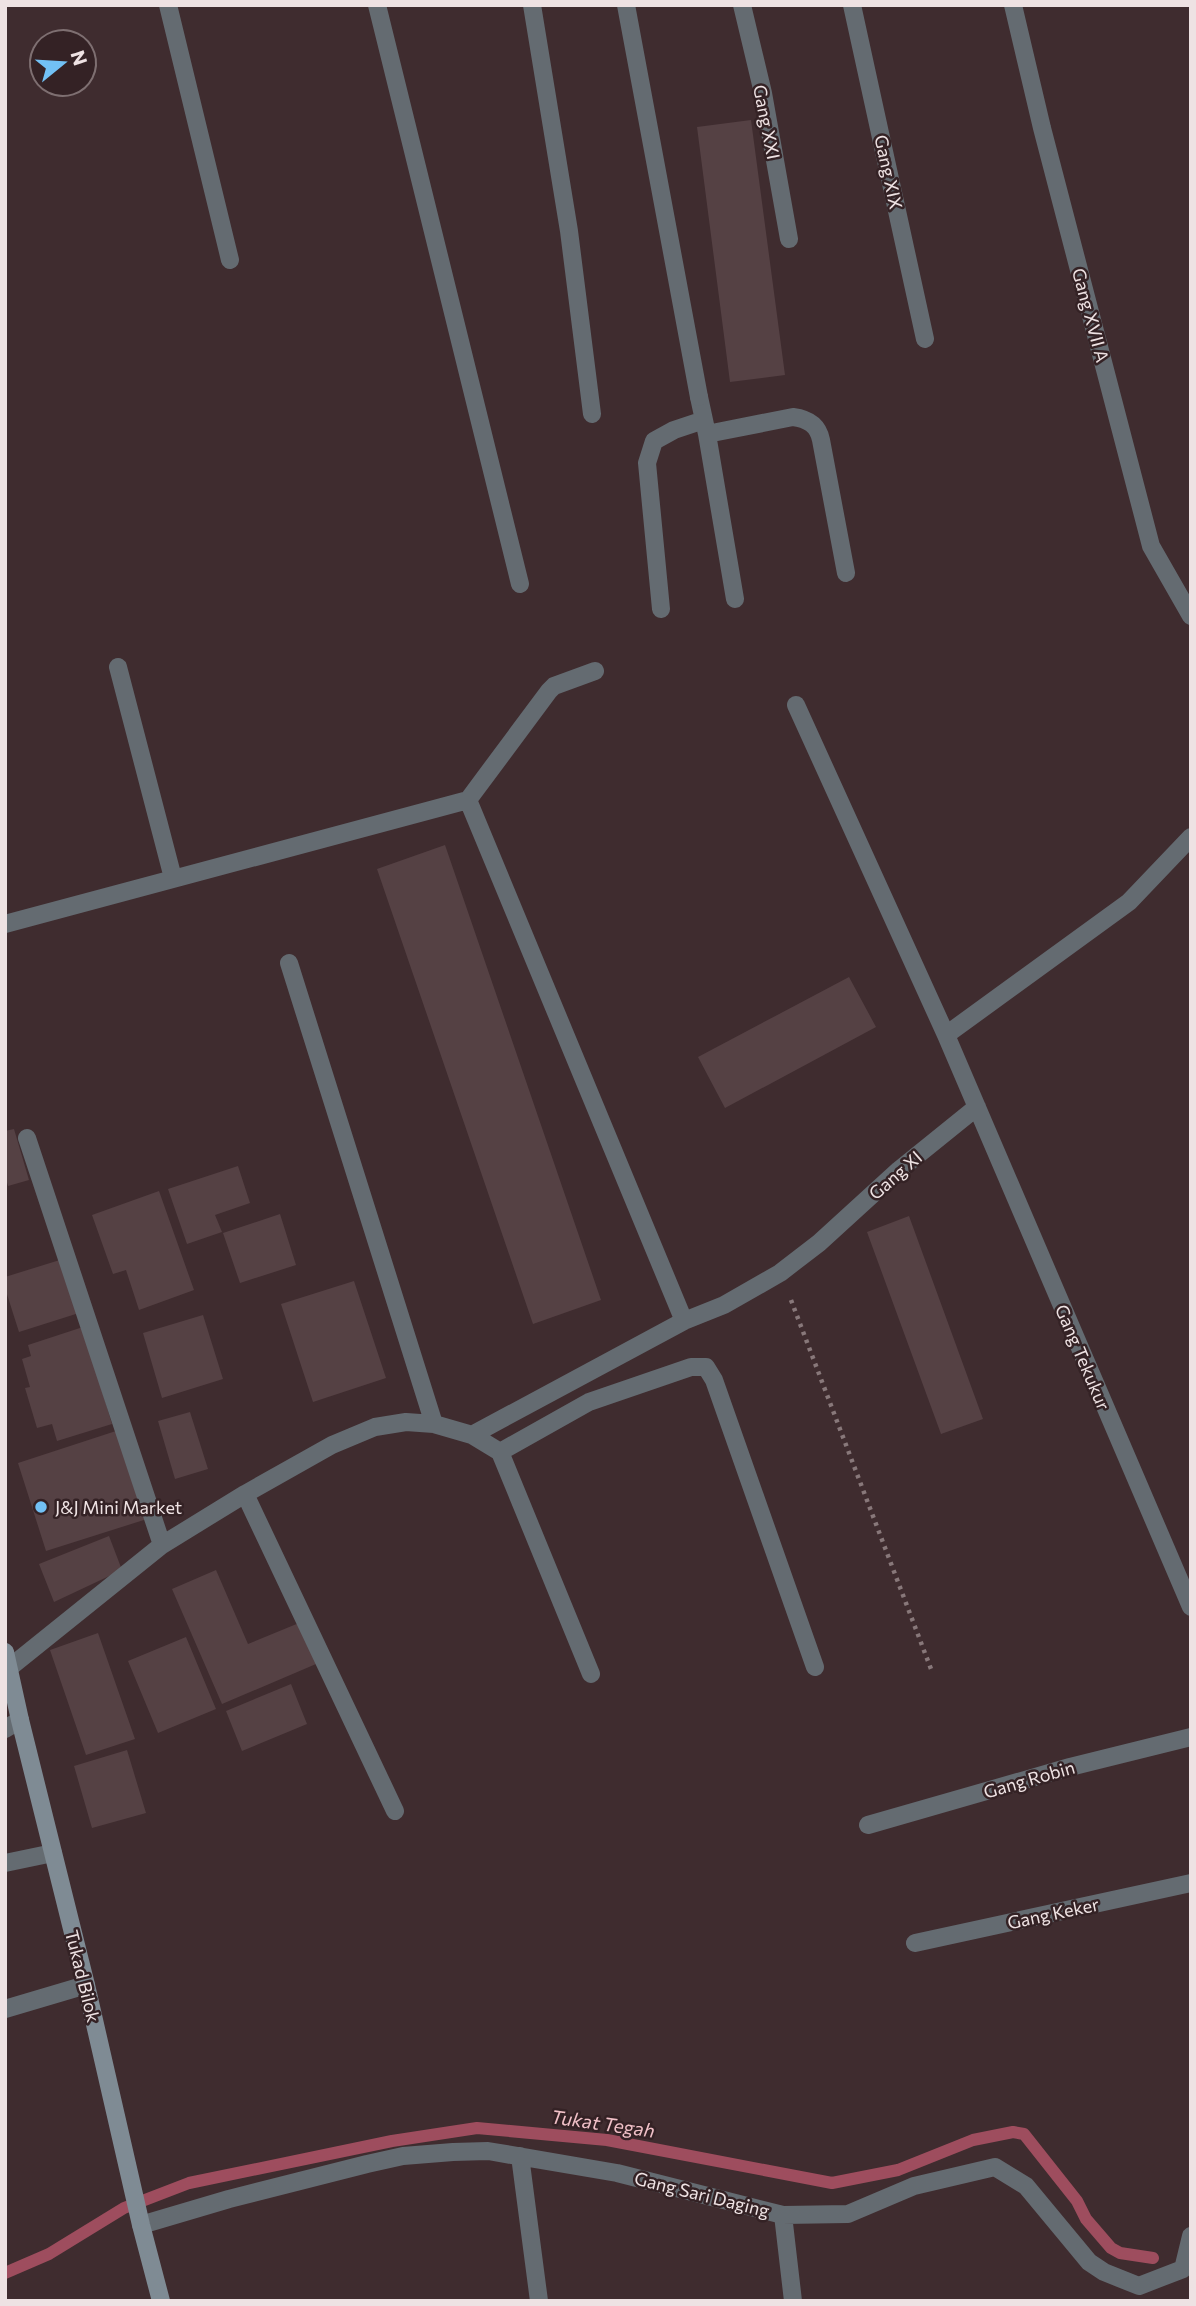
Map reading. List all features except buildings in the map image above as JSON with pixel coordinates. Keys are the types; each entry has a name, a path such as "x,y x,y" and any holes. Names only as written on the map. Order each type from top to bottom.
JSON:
{"street":[{"path":"168,5 230,260"},
{"path":"377,5 520,584"},
{"path":"532,5 569,231 592,414"},
{"path":"626,5 706,427 735,599"},
{"name":"Gang XXI","path":"742,5 763,93 789,239"},
{"name":"Gang XIX","path":"852,5 925,338"},
{"name":"Gang XVII A","path":"1013,5 1042,128 1151,546 1191,616"},
{"path":"661,609 647,463 654,441 674,430 793,417 803,418 816,426 846,573"},
{"path":"118,667 173,878"},
{"path":"5,924 468,800 549,691 554,686 595,671"},
{"path":"796,705 977,1107"},
{"path":"468,800 684,1321"},
{"path":"946,1035 1129,902 1191,837"},
{"path":"289,963 434,1424"},
{"name":"Gang XI","path":"472,1435 684,1321 724,1305 780,1273 819,1243 899,1170 977,1107"},
{"name":"Gang Tekukur","path":"977,1107 1191,1607"},
{"path":"27,1138 162,1545"},
{"path":"500,1452 589,1402 691,1367 706,1367 714,1380 816,1667"},
{"path":"7,1660 162,1545 245,1493 332,1445 375,1427 406,1422 434,1424 472,1435 500,1452 591,1674"},
{"path":"245,1493 395,1811"},
{"name":"Tukad Bilok","path":"7,1660 13,1725 53,1853 161,2301"},
{"name":"Gang Robin","path":"868,1825 1191,1737"},
{"path":"5,1863 53,1853"},
{"name":"Gang Keker","path":"915,1943 1191,1883"},
{"path":"5,2009 86,1985"},
{"name":"Gang Sari Daging","path":"139,2218 403,2156 488,2151 617,2173 783,2215 848,2214 914,2186 995,2167 1026,2186 1089,2262 1140,2293 1183,2269 1191,2236"},
{"path":"520,2156 540,2301"},
{"path":"783,2215 793,2301"}],"path":[{"path":"780,1273 931,1669"}],"waterway":[{"name":"Tukat Tegah","path":"5,2273 49,2254 124,2208 189,2183 392,2141 477,2128 607,2140 832,2183 898,2170 973,2140 1013,2132 1024,2134 1077,2201 1086,2219 1111,2248 1120,2253 1153,2258"}],"place":[{"name":"J&J Mini Market","path":"41,1507"}]}
